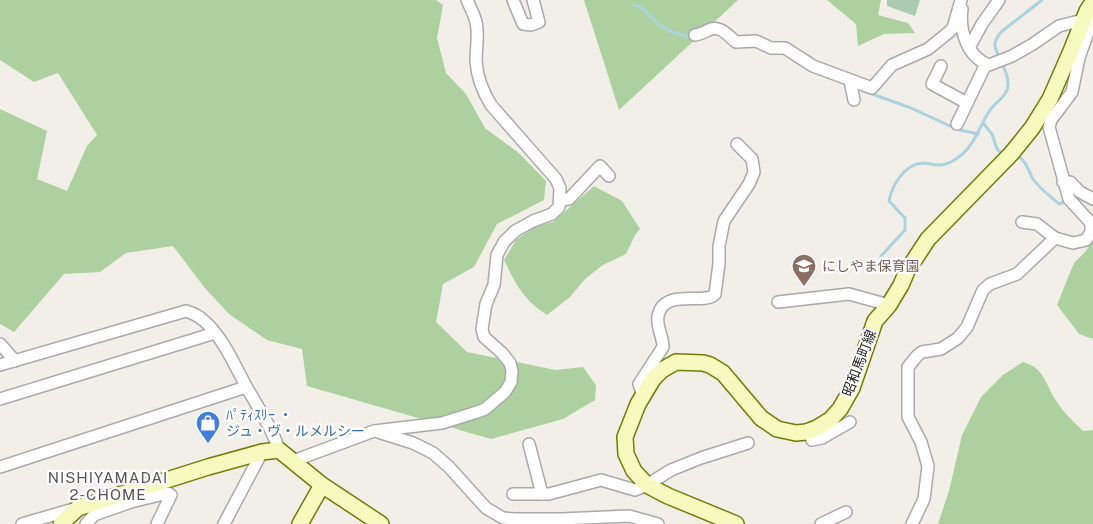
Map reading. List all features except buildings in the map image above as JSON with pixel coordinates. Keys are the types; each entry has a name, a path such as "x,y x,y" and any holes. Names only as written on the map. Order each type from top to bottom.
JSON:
{"main road":[{"name":"昭和馬町線","path":"810,432 830,420 840,409 852,388 875,322 889,306 907,271 928,239 1011,154 1032,128 1050,99 1091,11"},
{"path":"728,523 647,485 634,471 626,454 624,442 643,396 653,379 671,364 682,361 710,365 723,373 768,424 796,433 810,432"},
{"path":"61,524 78,508 208,466 262,452 279,450 322,485 381,524"},
{"path":"300,524 322,485"}],"street":[{"path":"293,461 374,431 442,423 485,409 505,392 511,382 512,371 510,363 502,352 484,337 482,329 486,304 494,285 497,255 504,242 515,231 555,212 559,207 560,188 556,179 491,105 484,94 477,70 478,40 476,20 467,0"},
{"path":"513,0 523,24 531,25 539,22 533,0"},
{"path":"962,0 961,16 965,41 979,60 996,61 1033,44 1059,26 1091,11"},
{"path":"695,35 718,29 736,42 756,41 771,48 785,48 852,91 872,88 892,65 928,49 953,28 962,0"},
{"path":"969,48 982,24 1000,0"},
{"path":"1022,222 1037,224 1055,238 1073,243 1086,240 1091,232 1091,223 1069,199 1049,127 1051,120 1072,92 1091,11"},
{"path":"957,124 967,103 996,61"},
{"path":"940,66 932,84 967,103"},
{"path":"643,396 639,384 663,347 657,318 661,309 670,302 680,299 709,299 715,294 724,221 754,172 752,159 737,144"},
{"path":"560,200 569,199 600,166 608,176"},
{"path":"1064,182 1070,182 1080,192 1093,199"},
{"path":"912,524 924,499 928,466 921,442 908,416 908,367 910,363 922,352 941,349 958,338 967,327 983,290 990,284 1017,274 1055,238"},
{"path":"778,302 850,294 889,306"},
{"path":"0,366 186,311 203,320 215,333 237,367 274,434 279,450"},
{"path":"0,399 215,333"},
{"path":"0,344 15,361"},
{"path":"0,467 246,386"},
{"path":"810,432 812,440 822,438 850,422"},
{"path":"374,431 413,443 433,453 449,467 486,508 503,518 552,519 629,516 658,524"},
{"path":"513,494 549,494 601,480 635,490 671,470 748,443"},
{"path":"529,444 542,494"},
{"path":"224,524 262,452"},
{"path":"86,524 94,515 131,502 168,493 171,495 157,524"},
{"path":"22,524 78,508"},
{"path":"821,524 846,512"}],"green space":[{"path":"0,0 436,0 443,5 437,38 446,73 466,94 485,128 520,154 546,181 544,200 497,224 474,267 443,284 436,322 467,352 556,370 583,367 596,385 595,400 563,419 491,439 307,386 302,349 267,340 229,314 204,287 173,246 126,253 100,272 64,274 14,332 0,324 0,109 47,131 37,179 67,191 87,146 97,135 58,73 34,82 0,60"},
{"path":"584,0 738,0 619,110"},
{"path":"827,0 881,0 878,15 908,23 915,33 884,34 858,46 856,24"},
{"path":"887,0 920,0 915,16 887,6"},
{"path":"594,186 622,201 640,229 626,254 603,265 585,279 570,297 547,315 521,291 504,260 516,240 536,226 553,222"},
{"path":"1093,240 1093,339 1079,334 1057,305 1074,263 1086,251"},
{"path":"1023,362 1031,365 1041,373 1060,406 1083,431 1093,430 1093,524 938,524 949,491 962,435 981,397 1003,375"}],"waterway":[{"path":"881,256 905,230 905,218 889,201 896,182 905,171 916,164 946,164 959,157 969,147 990,110 1007,90 1007,75 995,46 996,39 1001,32 1042,0"},
{"path":"634,5 641,7 659,25 670,31 695,38"},
{"path":"793,59 806,68"},
{"path":"861,90 911,108 950,126"},
{"path":"983,123 992,134 997,149 1003,154"},
{"path":"960,130 978,134"},
{"path":"1018,156 1042,189 1059,204 1065,202"}],"place":[{"name":"にしやま保育園","path":"804,287"},
{"name":"ﾊﾟﾃｨｽﾘｰ ・ ジュ・ヴ・ルメルシー","path":"208,444"}],"district":[{"name":"NISHIYAMADAI 2-CHOME","path":"108,486"}]}
